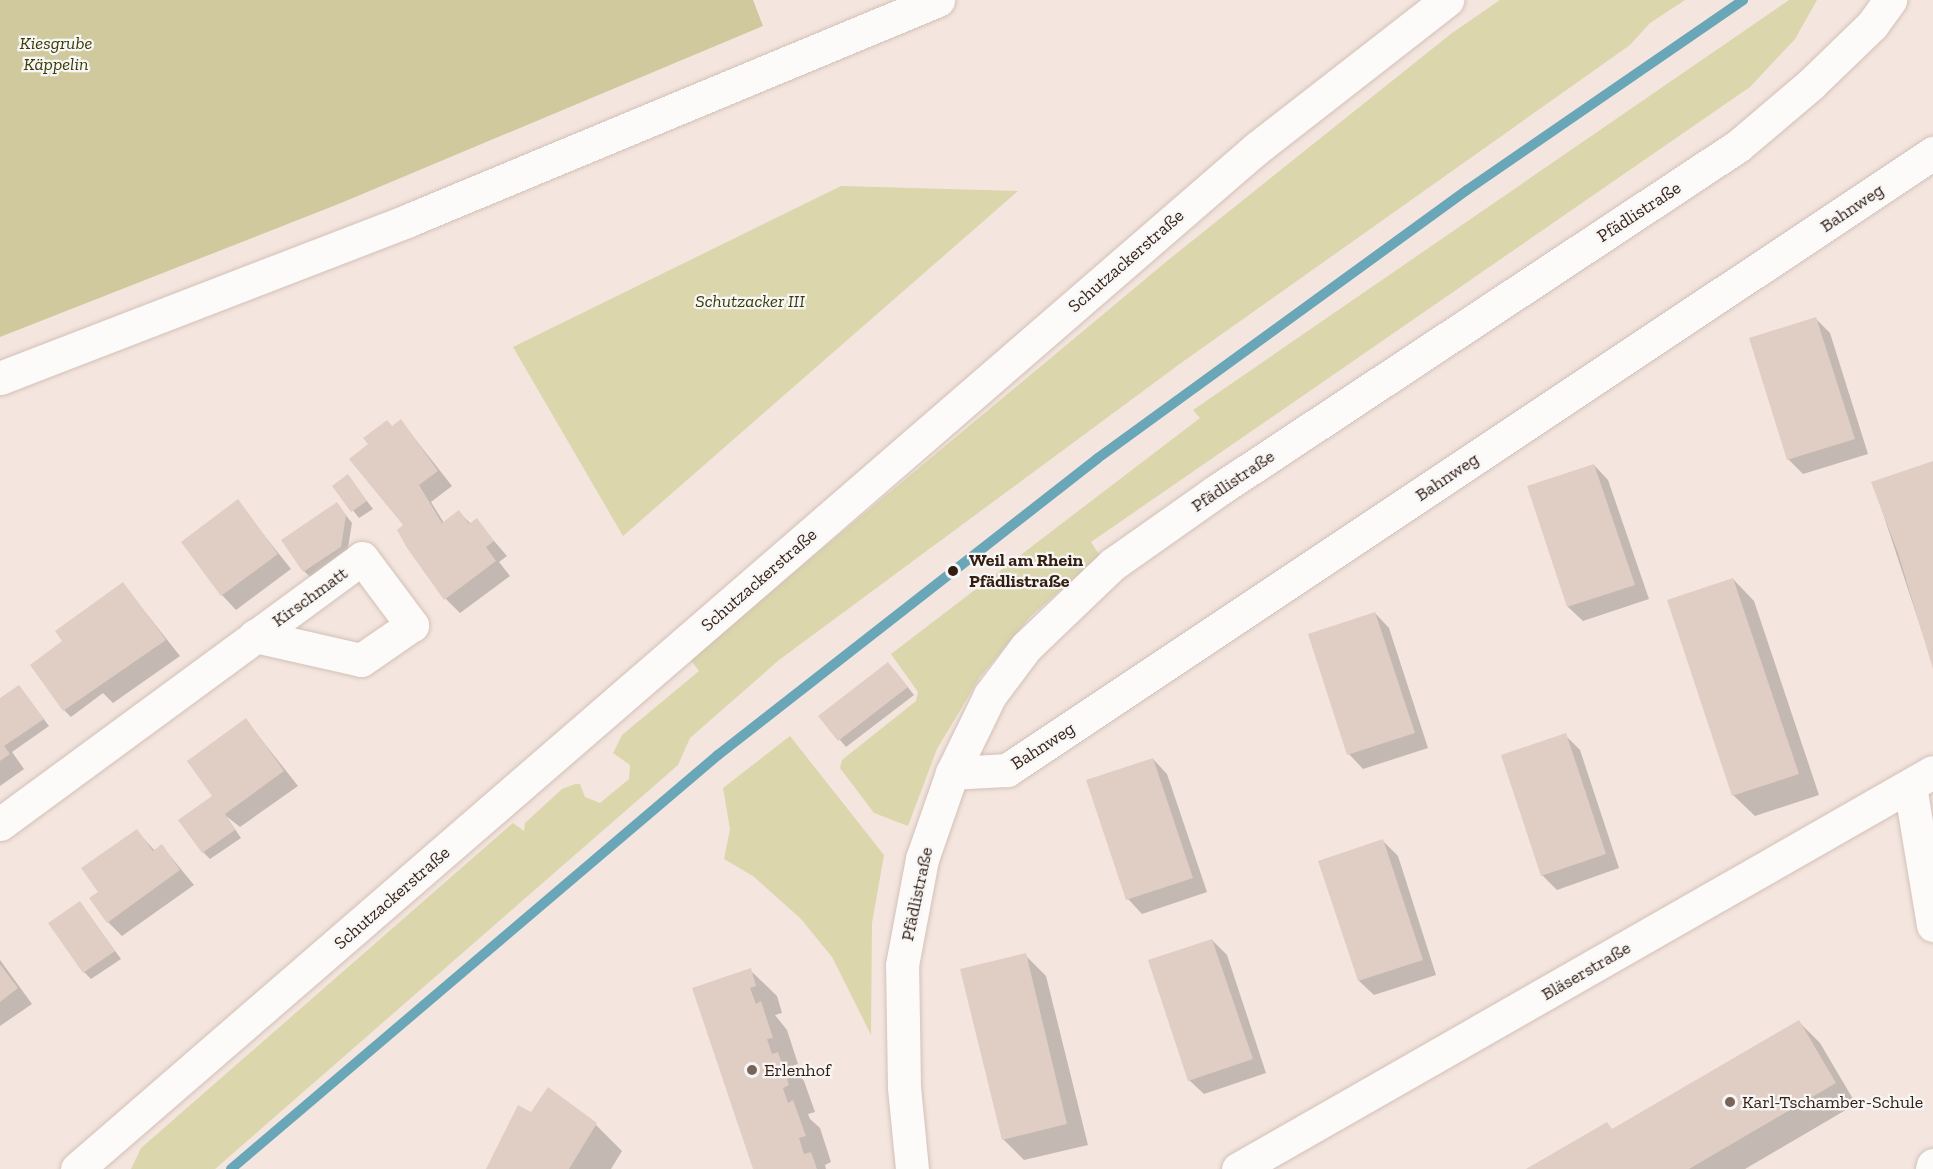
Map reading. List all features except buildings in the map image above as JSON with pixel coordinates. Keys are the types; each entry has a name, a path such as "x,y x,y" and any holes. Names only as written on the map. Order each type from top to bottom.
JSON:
{"street":[{"path":"0,378 409,220 938,0"},
{"name":"Schutzackerstraße","path":"77,1169 1257,148 1448,0"},
{"name":"Pfädlistraße","path":"912,1169 904,1087 902,965 922,859 952,773 990,695 1026,647 1113,564 1215,492 1738,146 1811,84 1875,8"},
{"name":"Bahnweg","path":"952,773 1007,770 1933,153"},
{"name":"Kirschmatt","path":"0,824 255,636"},
{"path":"1921,779 1933,925"},
{"name":"Bläserstraße","path":"1238,1169 1921,779"}],"green space":[{"name":"Kiesgrube Käppelin","path":"0,0 753,0 763,26 341,203 0,337"},
{"path":"1500,0 1685,0 1650,23 1630,45 1181,363 779,660 690,738 678,765 215,1169 131,1169 141,1148 513,823 524,831 525,823 562,789 575,784 580,784 585,797 600,803 629,779 630,765 613,753 622,735 699,671 690,659 1167,261 1452,33"},
{"path":"1789,0 1817,0 1795,39 1750,87 1091,542 1100,556 1031,616 980,677 937,749 908,826 874,813 840,768 842,760 916,701 918,692 891,654 1200,418 1193,410"},
{"name":"Schutzacker III","path":"841,186 1018,191 623,536 513,347"},
{"path":"790,736 884,855 872,923 871,1035 832,957 801,919 753,876 724,859 730,829 723,788"}],"transit line":[{"path":"231,1169 718,755 1098,458 1467,190 1743,0"}],"place":[{"name":"Weil am Rhein Pfädlistraße","path":"953,571"},
{"name":"Erlenhof","path":"752,1070"},
{"name":"Karl-Tschamber-Schule","path":"1730,1102"}]}
